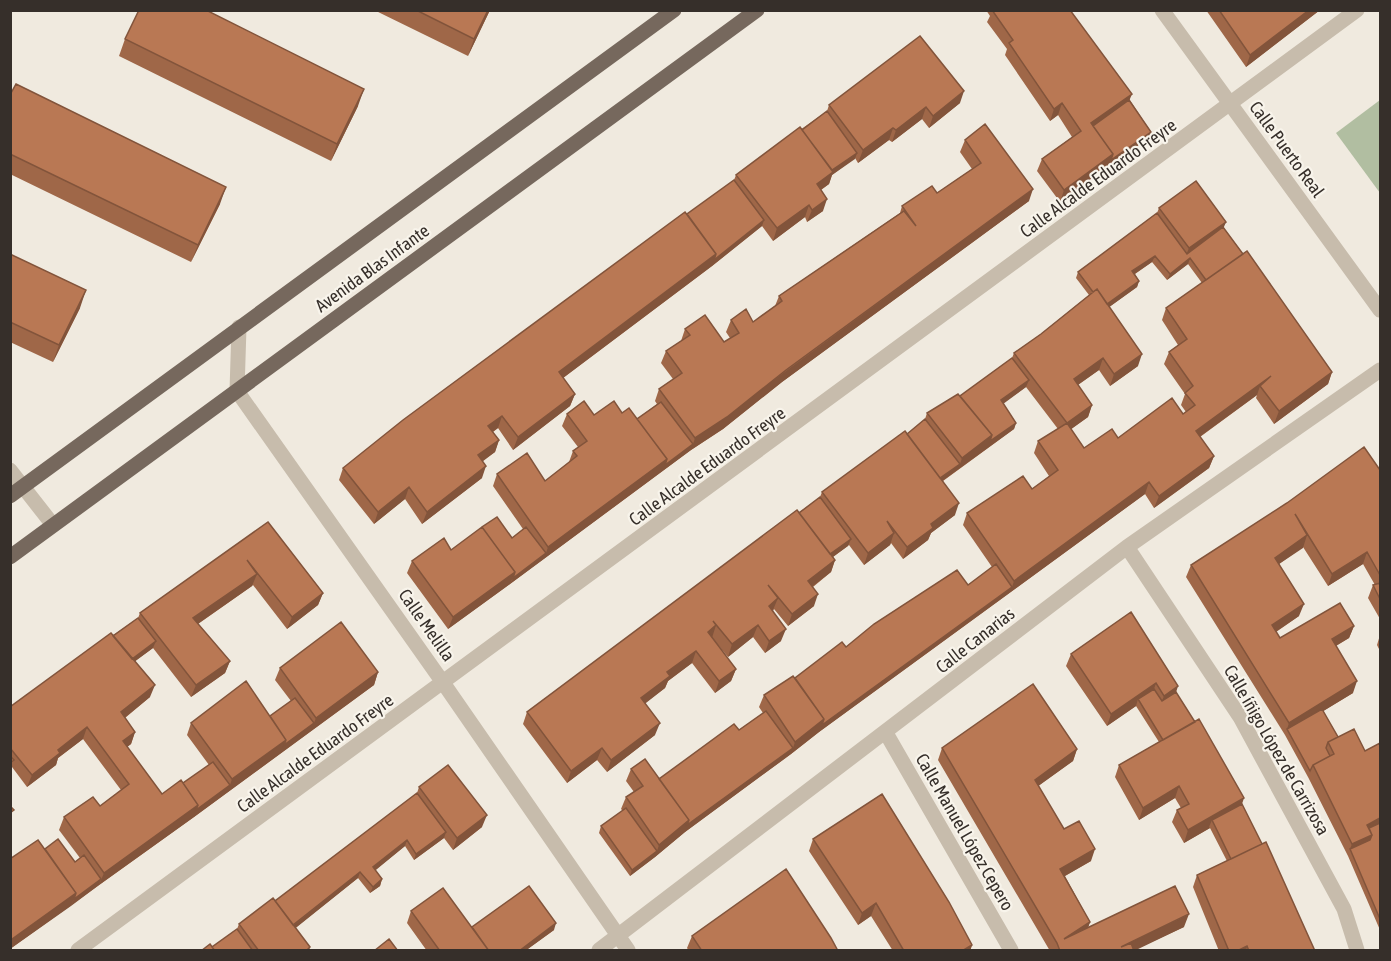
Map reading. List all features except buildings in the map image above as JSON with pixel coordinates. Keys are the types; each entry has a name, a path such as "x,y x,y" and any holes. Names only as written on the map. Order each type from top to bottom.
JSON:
{"main road":[{"name":"Avenida Blas Infante","path":"10,496 674,10"},
{"name":"Avenida Blas Infante","path":"10,557 757,10"}],"street":[{"name":"Calle Puerto Real","path":"1162,10 1380,310"},
{"name":"Calle Alcalde Eduardo Freyre","path":"78,951 444,684 1357,10"},
{"path":"237,391 239,327"},
{"name":"Calle Canarias","path":"599,951 1127,547 1380,370"},
{"name":"Calle Melilla","path":"237,391 444,684 628,951"},
{"path":"10,470 53,525"},
{"name":"Calle íñigo López de Carrizosa","path":"1127,547 1240,717 1344,909 1357,951"},
{"name":"Calle Manuel López Cepero","path":"886,733 1011,951"}],"green space":[{"path":"1380,100 1380,193 1336,133"}]}
